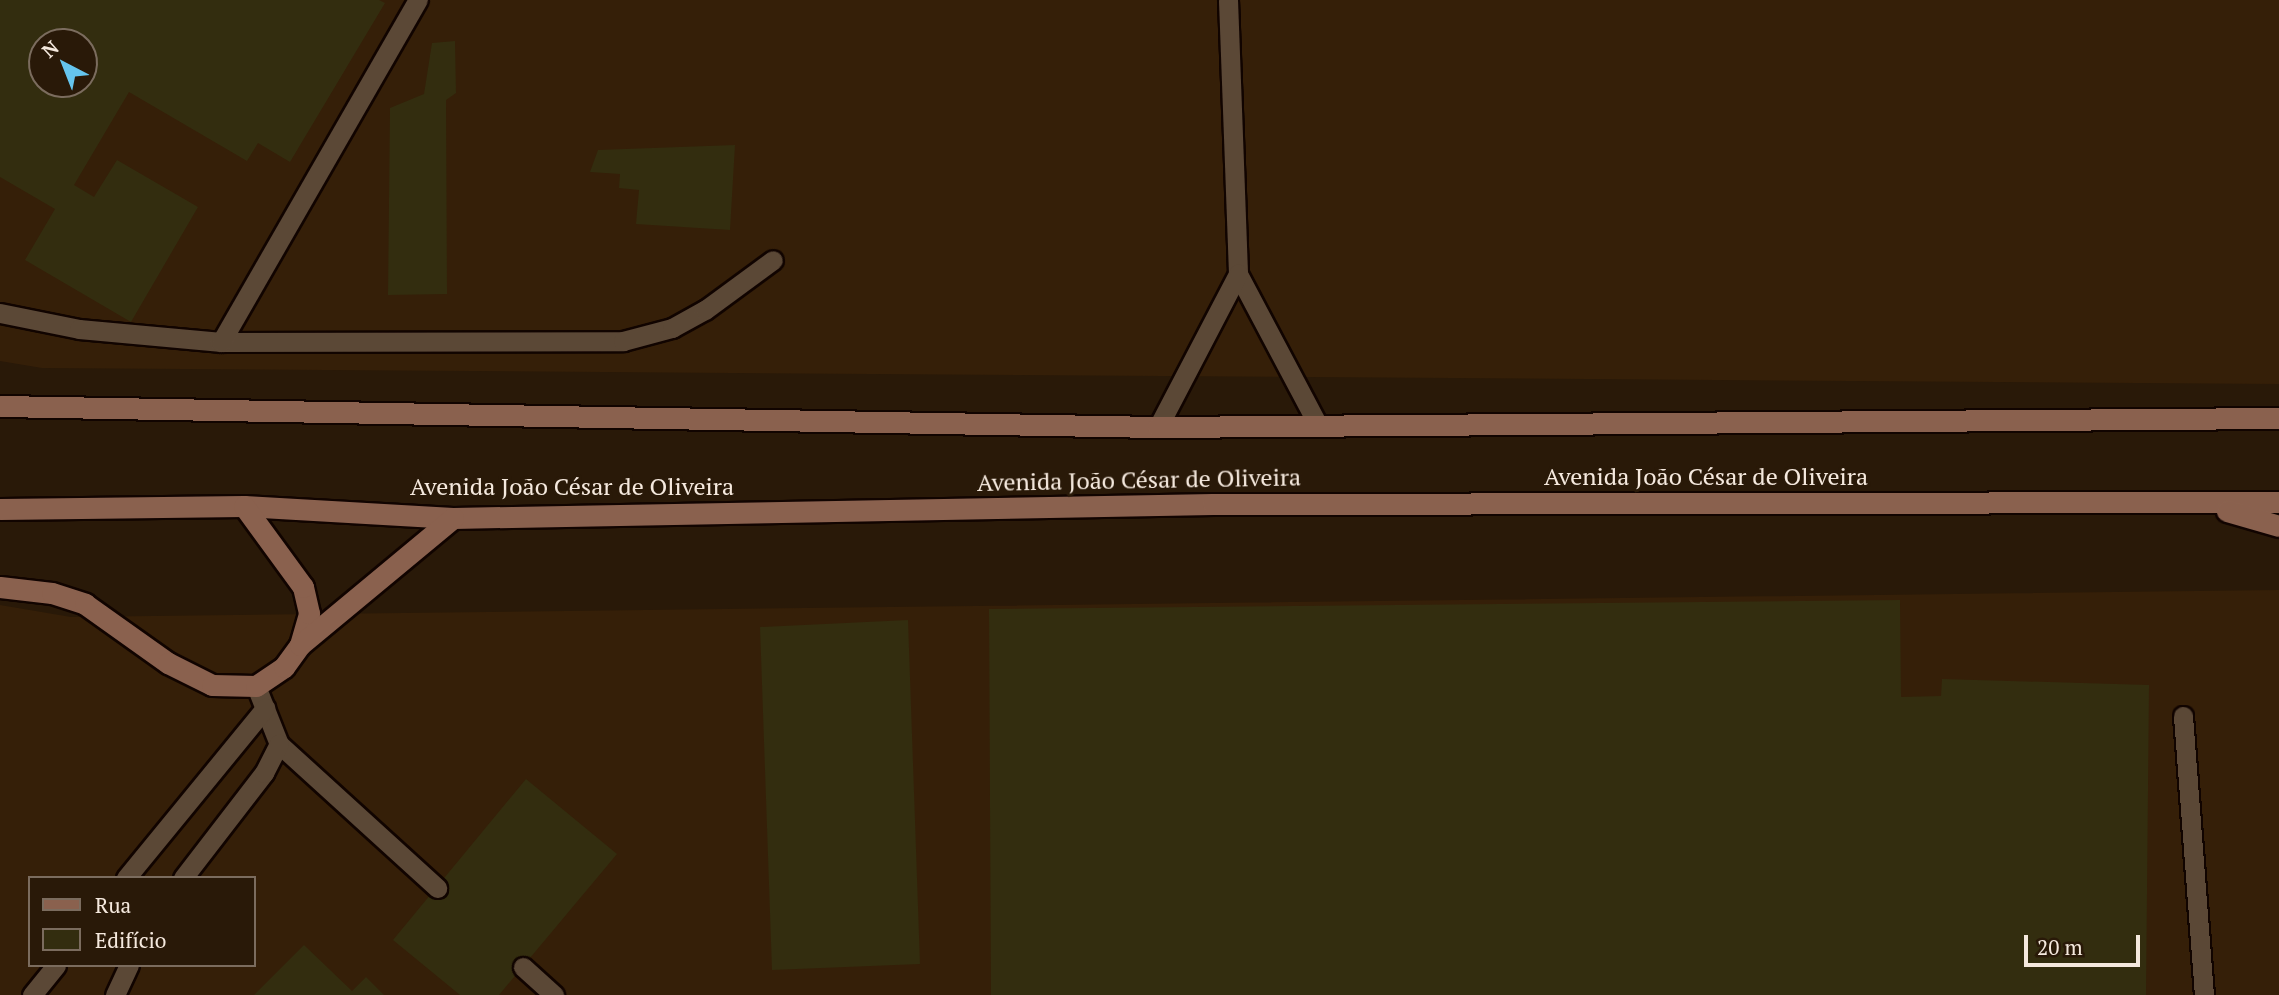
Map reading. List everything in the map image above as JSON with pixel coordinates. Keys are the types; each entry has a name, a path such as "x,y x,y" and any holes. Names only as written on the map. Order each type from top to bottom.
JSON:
{"main road":[{"path":"0,406 1158,427 2279,418"},
{"path":"2188,502 2279,526"},
{"name":"Avenida João César de Oliveira","path":"0,509 244,506 453,518 1213,504 2279,502"},
{"path":"244,506 303,587 309,613 300,646"},
{"path":"0,587 52,593 85,604 168,663 212,685 256,686 284,667 300,646 453,518"}],"lane":[{"path":"221,342 418,0"},
{"path":"1228,0 1238,274 1318,425"},
{"path":"0,313 79,329 221,342 623,341 672,328 705,310 773,261"},
{"path":"1158,427 1238,274"},
{"path":"256,686 279,744 436,888"},
{"path":"128,876 265,708"},
{"path":"2183,716 2204,995"},
{"path":"185,876 264,773 279,744"},
{"path":"32,995 54,967"},
{"path":"115,995 128,967"},
{"path":"523,967 554,995"}],"shaded area":[{"path":"0,0 2279,0 2279,384 42,368 0,361"},
{"path":"2279,590 2279,995 0,995 0,605 71,617"}],"building":[{"path":"0,0 379,0 385,3 290,162 258,143 247,161 129,92 74,185 94,197 117,160 198,207 131,322 25,260 55,209 0,177"},
{"path":"455,41 456,93 446,100 447,294 388,295 390,108 424,94 432,43"},
{"path":"735,145 730,230 636,224 639,190 619,188 620,174 590,172 598,150"},
{"path":"1900,600 1901,697 1941,696 1942,679 2149,685 2146,995 991,995 989,609"},
{"path":"908,620 920,964 772,970 760,627"},
{"path":"526,779 617,854 499,995 460,995 393,940"},
{"path":"304,945 352,991 366,977 384,995 254,995"}]}
